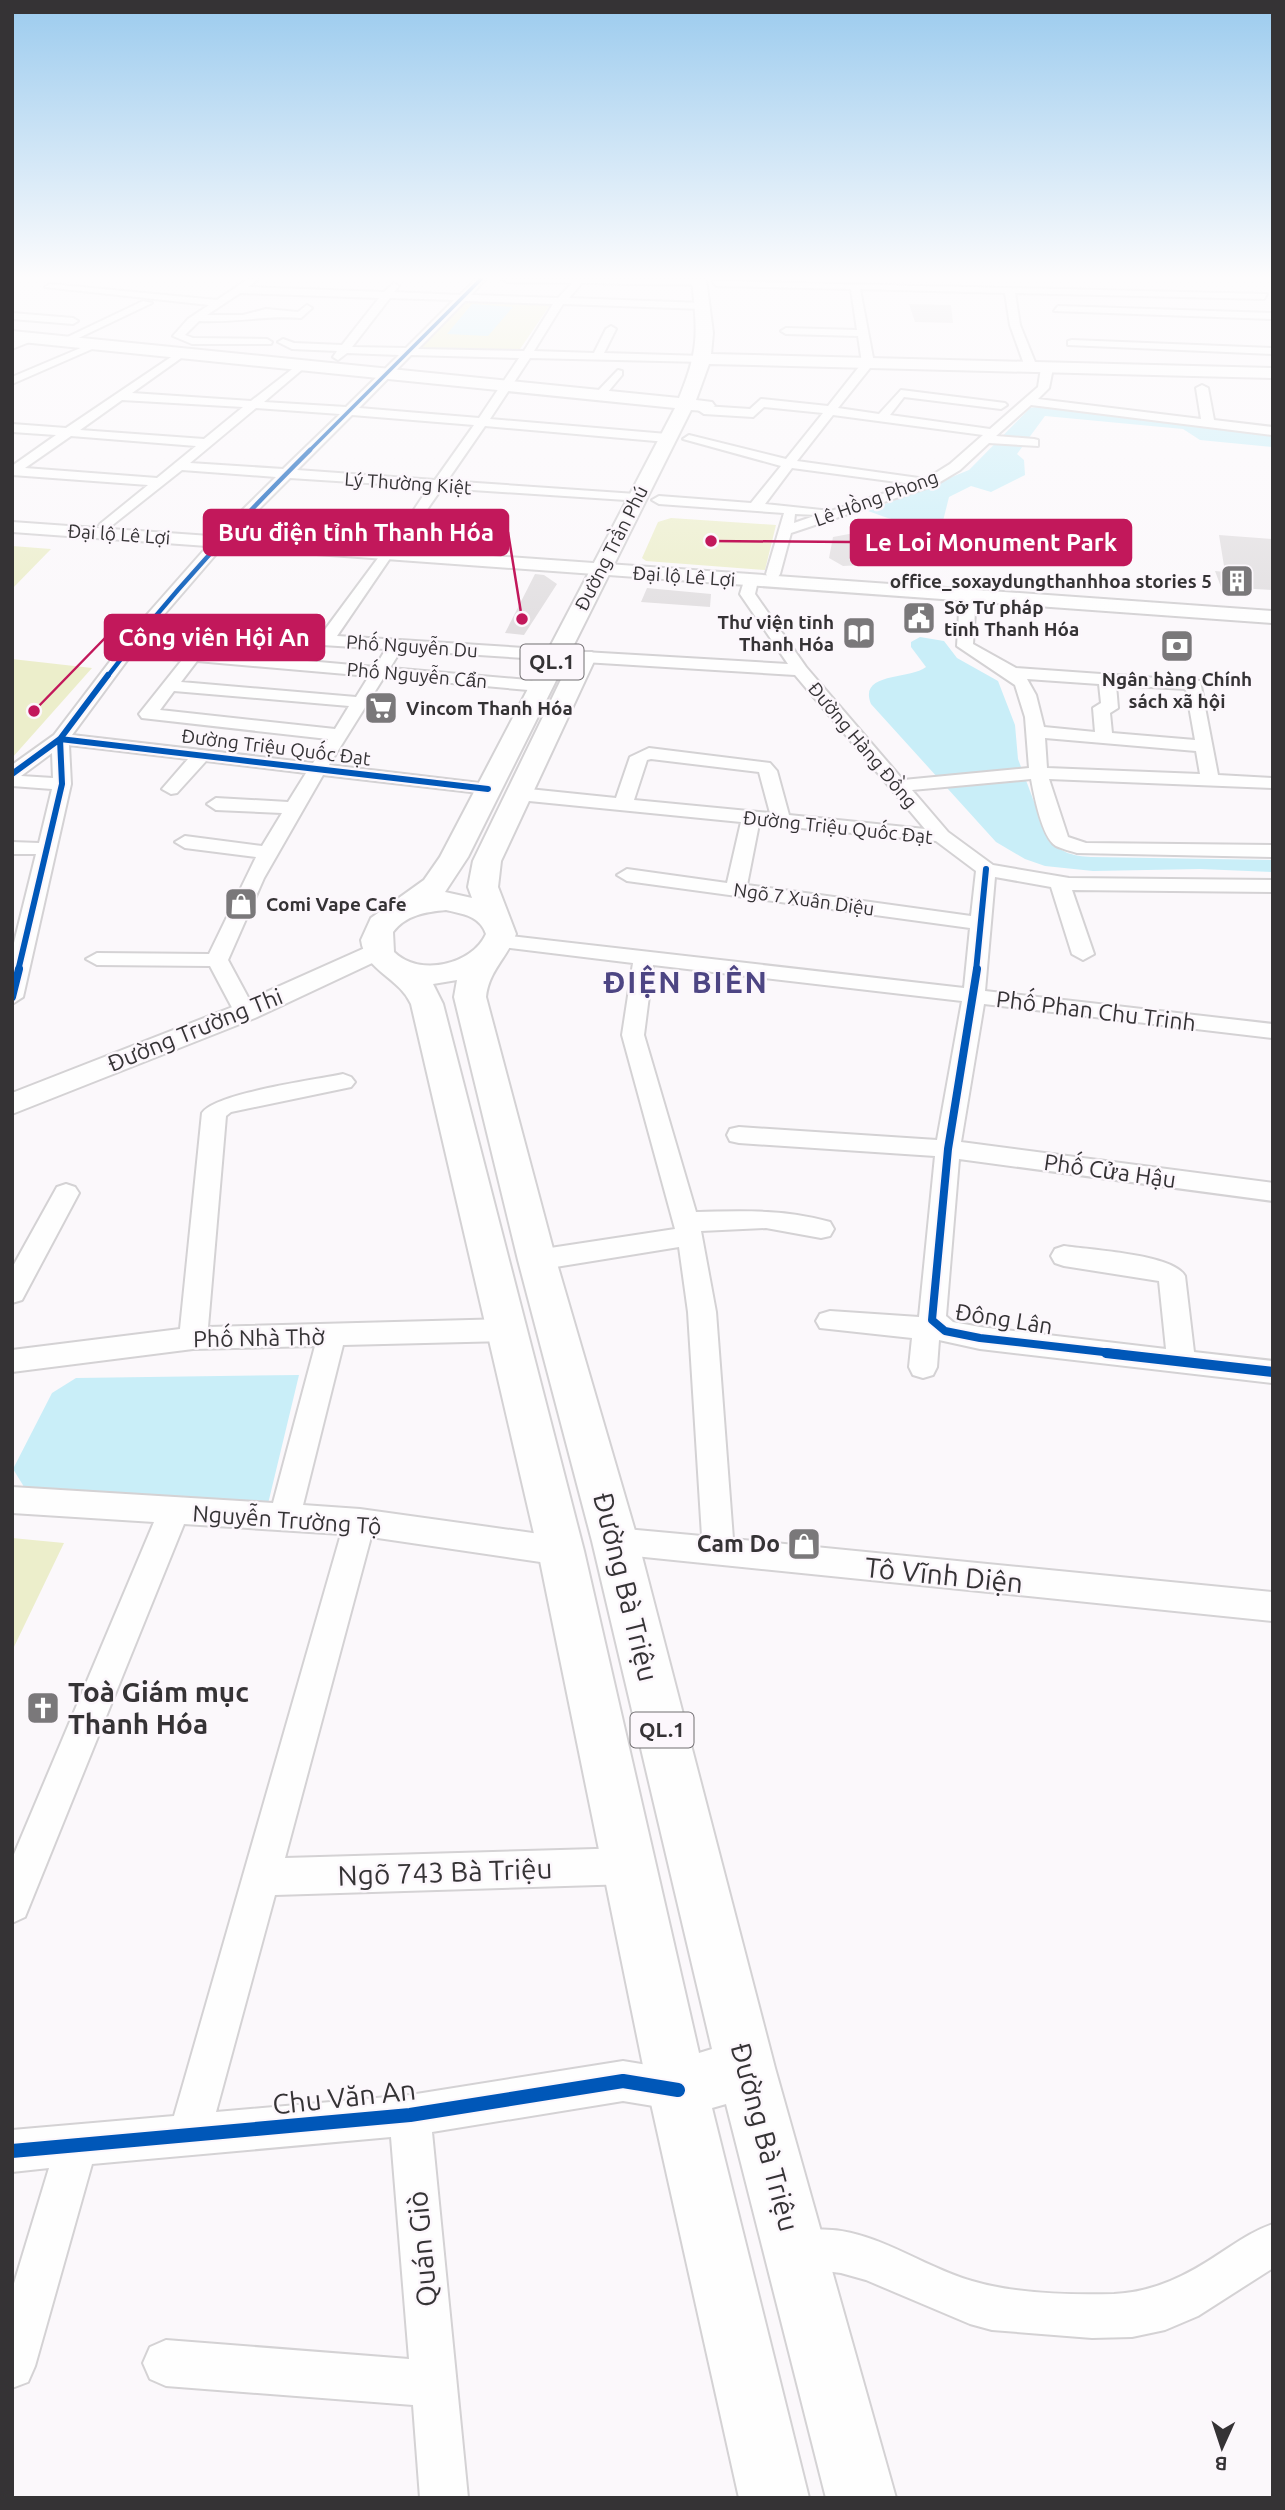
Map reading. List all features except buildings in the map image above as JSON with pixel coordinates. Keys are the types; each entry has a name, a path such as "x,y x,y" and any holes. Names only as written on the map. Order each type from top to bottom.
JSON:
{"highway":[{"path":"589,396 704,399"},
{"name":"Đường Trần Phú","path":"388,961 374,939 379,927 390,916 406,908 435,886 454,857 556,655 614,566 678,439 705,396"},
{"name":"Đường Trần Phú","path":"606,610 614,566"},
{"name":"Đường Trần Phú","path":"493,941 483,887 487,861 595,633"},
{"path":"524,718 553,721"},
{"path":"388,961 442,975 493,941 466,904 426,903 406,908"},
{"name":"Đường Bà Triệu","path":"493,941 472,981 470,997 537,1261 615,1541 746,2068 861,2498"},
{"name":"QL.1","path":"388,961 419,986 427,1004 561,1552 678,2090 774,2498"},
{"path":"561,1552 615,1541"},
{"path":"678,2090 746,2068"}],"main road":[{"name":"Đại lộ Lê Lợi","path":"12,521 222,538"},
{"name":"Đại lộ Lê Lợi","path":"12,527 773,574 1273,617"},
{"name":"Đại lộ Lê Lợi","path":"614,566 751,581 968,596 1273,609"},
{"name":"Đường Trường Thi","path":"12,1104 245,1012 388,961"}],"street":[{"path":"13,471 119,396"},
{"path":"104,527 264,396"},
{"path":"12,774 60,739 142,629 222,538 289,475 366,396"},
{"path":"326,640 500,396"},
{"path":"755,507 842,396"},
{"path":"882,418 899,396"},
{"path":"931,396 1001,405"},
{"name":"Lê Hồng Phong","path":"784,531 929,482 955,467 1034,396"},
{"path":"1203,396 1208,423"},
{"path":"932,424 949,398"},
{"path":"704,399 753,413 761,403 932,424 1034,443"},
{"path":"89,400 352,411 678,439 789,464 929,482"},
{"path":"1028,401 1273,431"},
{"path":"12,429 207,443"},
{"path":"104,478 151,439"},
{"name":"Lý Thường Kiệt","path":"179,466 836,513"},
{"path":"13,471 161,482"},
{"path":"773,574 792,509"},
{"name":"Đường Hàng Đồng","path":"751,581 747,594 800,670 941,836"},
{"path":"968,596 965,646 975,655 1014,673 1194,685 1210,780"},
{"name":"Phố Nguyễn Du","path":"142,629 556,655"},
{"path":"245,1012 217,960 234,914 318,771 397,645"},
{"name":"Phố Nguyễn Cẩn","path":"126,650 540,686"},
{"path":"193,656 148,714 340,735"},
{"path":"584,657 800,670"},
{"path":"1014,673 1024,684 1038,733 1039,773 1056,833 1061,841 1071,847 1273,851"},
{"path":"1104,738 1101,708 1110,708 1107,679"},
{"path":"172,683 363,699"},
{"path":"1038,733 1205,746"},
{"path":"12,997 62,784 60,739"},
{"name":"Đường Triệu Quốc Đạt","path":"60,739 488,789"},
{"path":"623,805 639,757 649,753 764,767 768,771 781,821"},
{"path":"171,789 201,756"},
{"path":"898,786 1039,773 1273,783"},
{"path":"12,781 62,784"},
{"name":"Đường Triệu Quốc Đạt","path":"519,794 941,836 986,869 1060,883 1235,880 1273,886"},
{"path":"216,804 296,808"},
{"path":"736,890 751,818"},
{"path":"185,842 270,853"},
{"path":"15,851 47,849"},
{"path":"1224,850 1235,880"},
{"name":"Đông Lân","path":"986,869 974,997 948,1149 932,1321 945,1331 980,1338 1273,1372"},
{"name":"Ngõ 7 Xuân Diệu","path":"627,875 981,923"},
{"path":"1060,883 1083,954"},
{"name":"Phố Phan Chu Trinh","path":"493,941 1273,1031"},
{"path":"645,957 633,1035 688,1229 702,1312 718,1550"},
{"path":"97,959 217,960"},
{"path":"192,1338 214,1113 224,1106 343,1082"},
{"name":"Phố Cửa Hậu","path":"739,1135 948,1149 1273,1192"},
{"path":"12,1293 66,1194"},
{"path":"537,1261 688,1229 766,1219 821,1228"},
{"path":"1064,1256 1159,1270 1172,1276 1181,1361"},
{"path":"830,1321 915,1328 935,1325"},
{"path":"923,1367 926,1335 935,1325"},
{"name":"Phố Nhà Thờ","path":"12,1361 192,1338 507,1330"},
{"path":"285,1517 331,1336"},
{"name":"Nguyễn Trường Tộ","path":"12,1500 360,1522 561,1552"},
{"path":"12,1904 174,1512"},
{"path":"189,2134 360,1522"},
{"name":"Tô Vĩnh Diện","path":"615,1541 1273,1607"},
{"name":"Ngõ 743 Bà Triệu","path":"261,1877 630,1866"},
{"name":"Chu Văn An","path":"12,2151 410,2115 623,2081 678,2090"},
{"name":"Quán Giò","path":"410,2115 444,2498"},
{"path":"12,2366 77,2145"},
{"path":"796,2253 807,2248 827,2249 867,2259 950,2296 990,2308 1099,2315 1147,2313 1179,2301 1240,2266 1259,2250 1273,2246"},
{"path":"166,2363 434,2384"}],"green space":[{"path":"671,518 776,525 765,570 646,561 642,558 658,522"},
{"path":"12,546 51,549 12,589"},
{"path":"12,659 92,668 12,758"},
{"path":"12,1538 64,1543 12,1651"}],"water":[{"path":"1042,406 1271,433 1273,447 1200,440 1183,429 1045,416 1017,454 1024,460 1025,475 991,492 971,486 949,497 943,521 923,524 905,522 868,511 969,470 1030,408"},
{"path":"920,637 944,641 957,658 998,681 1015,725 1018,759 1048,839 1058,848 1073,855 1091,857 1273,860 1273,872 1200,869 1093,871 1045,866 1025,859 996,842 871,704 869,694 878,682 926,667 911,647 911,642"},
{"path":"299,1375 267,1508 26,1490 13,1469 52,1393 76,1378"}],"cycle path":[{"path":"12,774 60,739 143,629 225,535 364,396"},
{"path":"12,997 62,784 60,739 488,789"},
{"path":"986,869 974,997 948,1149 932,1320 945,1331 980,1338 1273,1372"},
{"path":"12,2151 410,2115 623,2081 678,2090"}],"place":[{"name":"Le Loi Monument Park","path":"711,541"},
{"name":"office_soxaydungthanhhoa stories 5","path":"1237,581"},
{"name":"Sở Tư pháp tỉnh Thanh Hóa","path":"919,618"},
{"name":"Bưu điện tỉnh Thanh Hóa","path":"522,619"},
{"name":"Thư viện tỉnh Thanh Hóa","path":"859,633"},
{"name":"Ngân hàng Chính sách xã hội","path":"1177,646"},
{"name":"Vincom Thanh Hóa","path":"381,708"},
{"name":"Công viên Hội An","path":"34,711"},
{"name":"Comi Vape Cafe","path":"241,904"},
{"name":"Cam Do","path":"804,1544"},
{"name":"Toà Giám mục Thanh Hóa","path":"43,1708"}],"district":[{"name":"ĐIỆN BIÊN","path":"686,983"}]}
